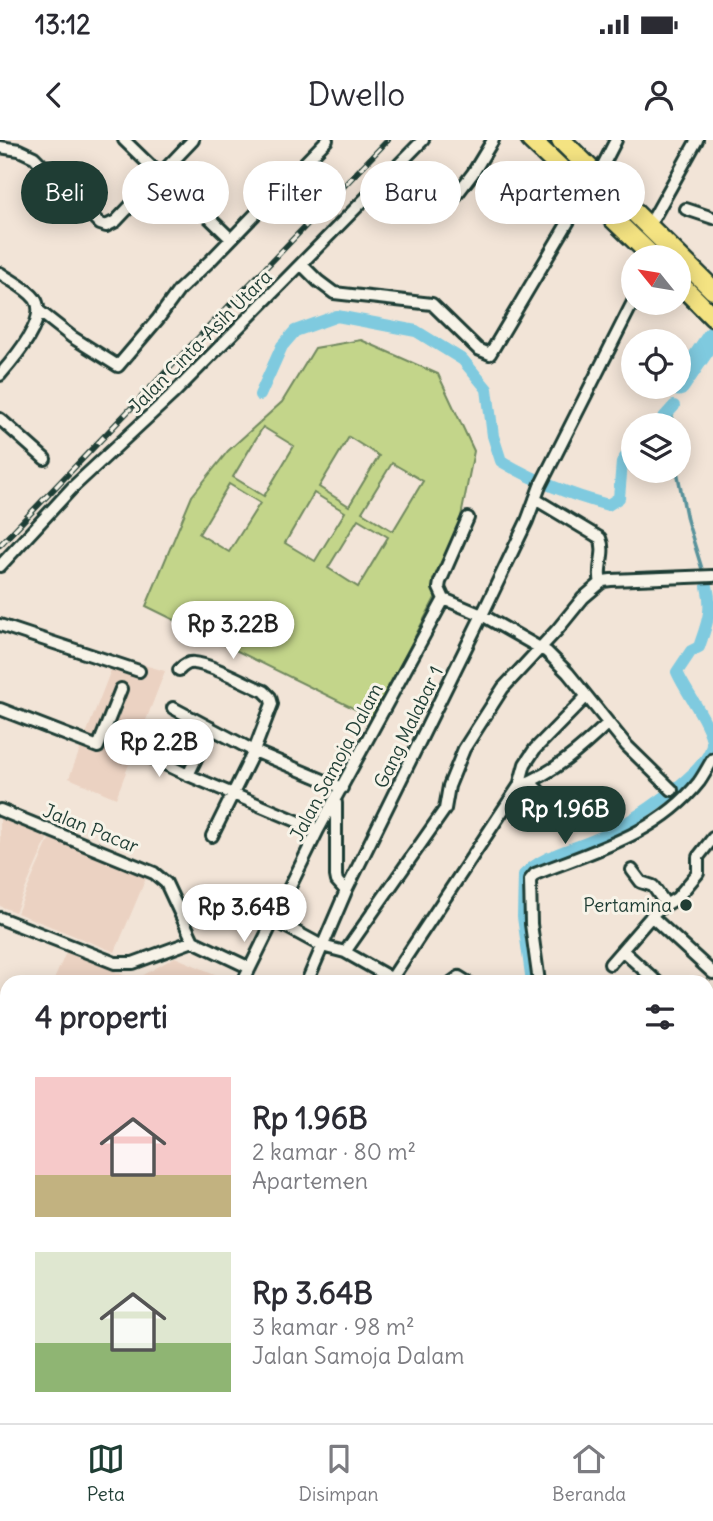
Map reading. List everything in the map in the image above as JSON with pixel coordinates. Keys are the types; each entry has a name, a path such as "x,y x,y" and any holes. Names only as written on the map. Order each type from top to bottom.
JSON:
{"main road":[{"path":"531,140 553,161"},
{"path":"561,140 583,161"},
{"path":"645,222 713,290"},
{"path":"619,224 641,245"},
{"path":"691,295 713,316"}],"street":[{"path":"124,140 147,161"},
{"path":"173,161 193,140"},
{"path":"39,311 72,337 118,366 167,306 327,140"},
{"name":"Jalan Cinta-Asih Utara","path":"0,566 77,483 174,393 423,140"},
{"path":"461,190 493,140"},
{"path":"605,161 616,140"},
{"path":"649,226 697,140"},
{"path":"0,147 19,150 34,157 100,224 106,226 122,215"},
{"path":"686,209 713,218"},
{"path":"215,224 230,238"},
{"path":"302,265 334,293 432,304 463,335 490,355 567,224"},
{"path":"0,273 30,295 36,301 39,311 38,320 31,332 0,374"},
{"name":"Gang Malabar 1","path":"310,975 346,891 482,615 540,486 626,315"},
{"path":"0,419 45,459"},
{"path":"535,499 600,538 604,547 598,574 601,583"},
{"path":"468,517 440,582 439,588 444,599 482,615 547,652 627,746 672,790"},
{"path":"345,953 444,809 454,771 490,707 513,674 540,649 583,598 601,583 611,580 713,576"},
{"name":"Jalan Samoja Dalam","path":"246,975 318,830 444,599"},
{"path":"0,625 139,671"},
{"path":"179,670 185,664 205,666 264,691 272,704 254,751 212,836"},
{"path":"0,709 97,747 121,689"},
{"path":"525,784 525,764 535,749 586,697"},
{"path":"173,708 254,751 342,788"},
{"path":"398,975 525,784 566,760 608,723"},
{"path":"188,775 211,728"},
{"path":"144,754 232,795 318,830"},
{"path":"538,975 531,924 530,880 535,874 633,836 676,805 699,782 713,759"},
{"path":"525,784 559,812"},
{"path":"336,800 336,876 346,891"},
{"name":"Jalan Pacar","path":"0,810 154,873 166,883 193,941"},
{"path":"610,964 651,916 677,898 698,873 698,857 713,838"},
{"path":"632,870 641,882 653,886 665,904"},
{"path":"651,916 713,974"},
{"path":"0,918 101,959 125,964 193,941 250,968"},
{"path":"274,920 322,946 345,953 386,975"},
{"path":"622,950 649,975"}],"shaded area":[{"path":"116,657 165,671 116,798 69,778"},
{"path":"0,807 52,828 15,912 0,906"},
{"path":"54,828 149,871 115,952 17,913"},
{"path":"67,950 124,975 56,975"},
{"path":"175,957 217,975 144,975"}],"green space":[{"path":"361,340 438,374 474,451 451,567 373,718 146,606 192,496 228,451 282,402 315,348","holes":["263,427 294,446 264,496 233,477","349,437 379,456 349,506 319,487","392,463 423,481 393,531 362,512","229,484 260,503 229,552 199,534","314,493 345,512 315,561 285,543","358,519 388,537 358,587 328,568"]}],"waterway":[{"path":"260,395 282,346 295,331 337,316 416,331 463,360 487,389 493,436 501,461 566,492 608,505 619,498 621,474"},
{"path":"691,368 713,336"},
{"path":"673,413 674,406"},
{"path":"668,413 674,406"},
{"path":"679,483 702,569"},
{"path":"531,975 523,917 524,875 542,861 595,840 632,820 684,782 708,755 712,743 708,727 677,672 691,651 699,647 709,610 707,586"}],"railway":[{"path":"0,545 388,140"}],"place":[{"name":"Pertamina","path":"686,905"}]}
